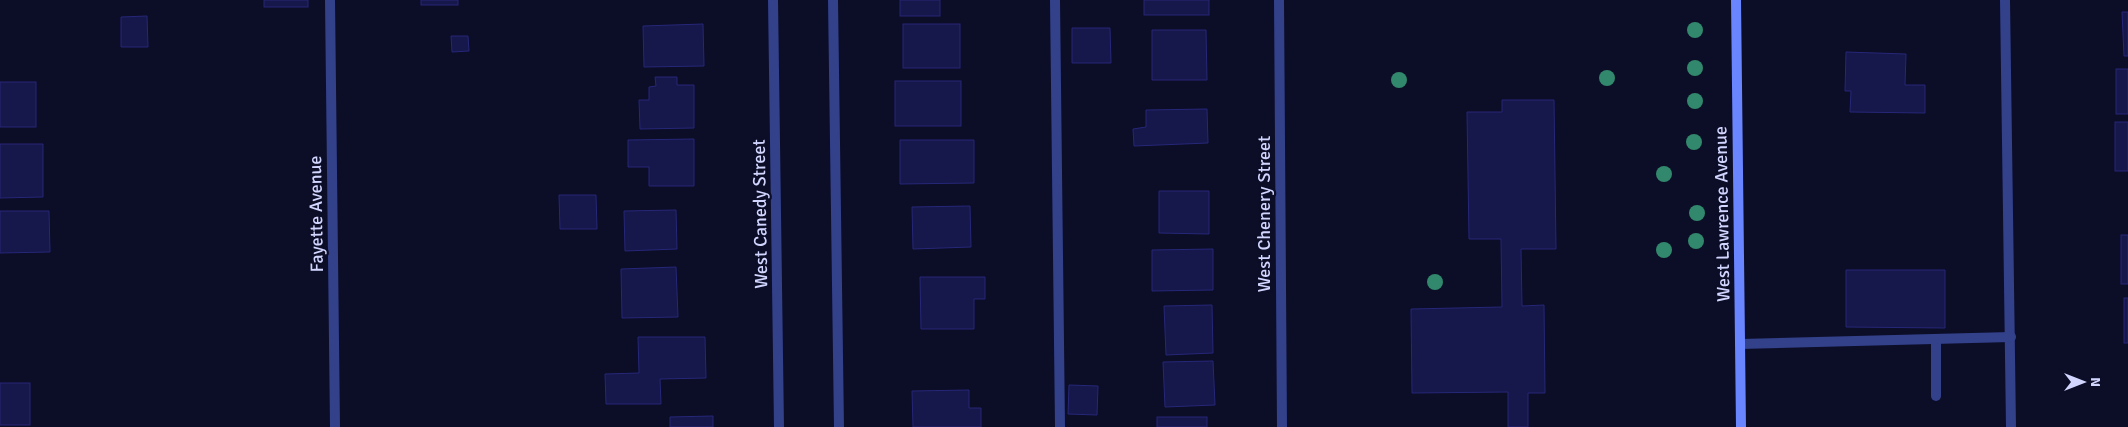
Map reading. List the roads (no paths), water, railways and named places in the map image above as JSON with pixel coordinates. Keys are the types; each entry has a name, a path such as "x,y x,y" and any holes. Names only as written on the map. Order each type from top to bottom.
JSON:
{"street":[{"name":"Fayette Avenue","path":"330,0 335,427"},
{"name":"West Canedy Street","path":"773,0 779,427"},
{"path":"833,0 839,427"},
{"path":"1055,0 1060,427"},
{"name":"West Chenery Street","path":"1279,0 1282,427"},
{"name":"West Lawrence Avenue","path":"1736,0 1741,427"},
{"path":"2005,0 2011,427"},
{"path":"1740,344 2011,336"},
{"path":"1936,338 1936,396"}]}
